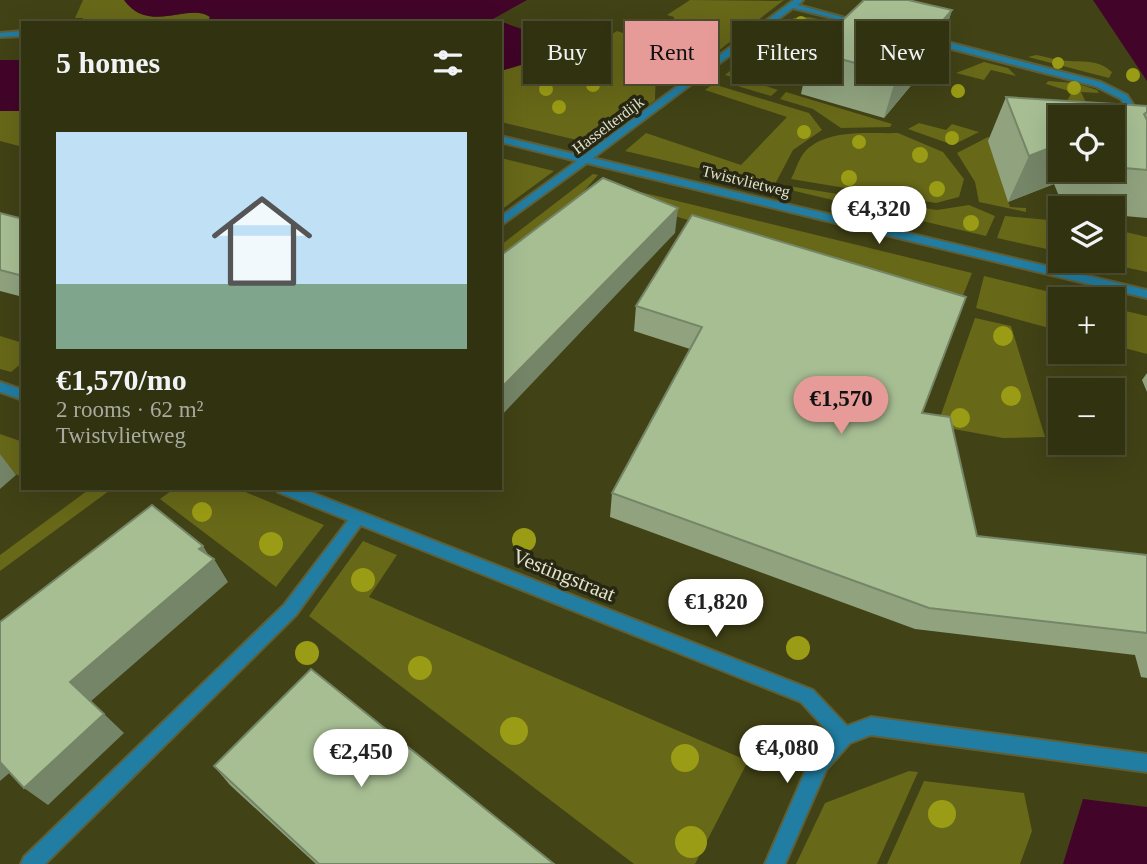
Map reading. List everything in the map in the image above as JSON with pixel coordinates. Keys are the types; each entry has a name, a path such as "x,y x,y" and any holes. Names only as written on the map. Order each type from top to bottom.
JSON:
{"street":[{"path":"796,3 856,21"},
{"name":"Hasselterdijk","path":"502,222 796,3"},
{"path":"0,35 21,33"},
{"path":"949,46 1098,84 1124,97 1147,134"},
{"name":"Twistvlietweg","path":"502,139 1147,294"},
{"path":"0,387 21,394"},
{"name":"Vestingstraat","path":"288,490 807,696 844,736"},
{"path":"31,864 290,610 358,518"},
{"path":"775,864 819,763 844,736 871,726 1147,763"}],"shaded area":[{"path":"83,0 124,0 134,10 157,17 202,13 210,17 208,21 83,21 83,18 75,18"},
{"path":"124,0 527,0 493,19 499,21 208,21 210,17 201,13 157,17 134,10"},
{"path":"690,0 784,0 757,21 732,21 732,40 718,51 718,21 674,21 674,17 667,15"},
{"path":"1093,0 1147,0 1147,81"},
{"path":"808,17 825,21 790,21 794,18"},
{"path":"502,22 523,29 523,64 502,71"},
{"path":"617,31 625,34 625,84 655,84 655,100 594,144 502,122 502,70 523,63 523,84 611,84 611,35"},
{"path":"1036,55 1092,62 1112,72 1109,78 1028,57"},
{"path":"0,60 21,60 21,111 0,111"},
{"path":"984,62 1008,68 1016,76 991,70 984,80 956,73"},
{"path":"1048,81 1075,83 1099,93 1081,92 1087,105 1065,105 1072,92 1046,84"},
{"path":"713,84 809,113 822,130 793,150 774,186 625,151 646,133 741,165 787,117 705,90"},
{"path":"759,84 778,90 771,96 734,85"},
{"path":"786,92 892,124 890,127 841,128 813,109 780,99"},
{"path":"0,111 21,111 21,146 0,141"},
{"path":"919,123 946,130 952,124 979,132 953,145 908,129"},
{"path":"898,133 943,152 964,179 959,197 936,203 791,179 803,154 822,140 847,134"},
{"path":"988,137 1005,143 1002,183 1010,207 1026,208 1026,212 979,202 975,182 957,153"},
{"path":"502,158 554,171 502,209"},
{"path":"593,174 598,175 578,198 502,257 502,244"},
{"path":"604,183 972,273 960,303 596,192"},
{"path":"788,186 937,210 969,205 995,216 986,236 786,189"},
{"path":"1005,216 1048,220 1048,249 997,238"},
{"path":"1125,232 1147,237 1147,272 1125,267"},
{"path":"984,276 1048,291 1048,328 976,308"},
{"path":"1125,311 1147,316 1147,354 1125,348"},
{"path":"975,318 1011,326 1045,437 1003,438 937,426"},
{"path":"0,336 21,342 21,364 11,372 0,369"},
{"path":"0,434 21,441 21,476 0,468"},
{"path":"88,490 110,490 0,571 0,555"},
{"path":"172,490 241,490 324,525 276,587 160,499"},
{"path":"363,541 397,555 369,597 748,761 695,864 634,864 309,616"},
{"path":"909,771 918,772 877,864 796,864 825,803"},
{"path":"924,781 1024,793 1032,831 1020,864 887,864"},
{"path":"1083,799 1147,807 1147,864 1063,864"}],"building":[{"path":"864,0 908,0 952,10 943,21 856,21 856,63 842,59 842,21"},
{"path":"1006,97 1147,106 1147,112 1144,114 1147,120 1147,170 1125,168 1125,105 1048,105 1048,149 1029,156"},
{"path":"603,178 678,208 502,387 502,254"},
{"path":"0,213 21,218 21,275 0,270"},
{"path":"692,215 966,297 922,413 950,417 977,536 1147,555 1147,633 929,608 612,493 702,327 636,306"},
{"path":"152,505 203,546 199,549 214,559 70,682 104,714 24,788 0,762 0,622"},
{"path":"311,669 554,864 319,864 214,766"}]}
